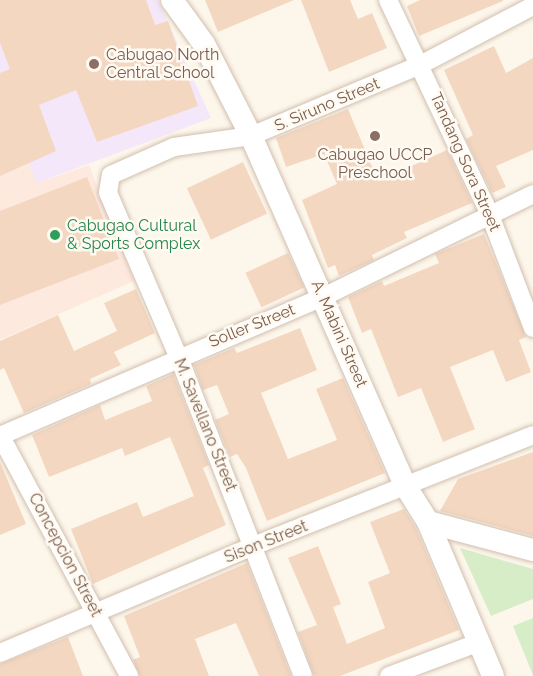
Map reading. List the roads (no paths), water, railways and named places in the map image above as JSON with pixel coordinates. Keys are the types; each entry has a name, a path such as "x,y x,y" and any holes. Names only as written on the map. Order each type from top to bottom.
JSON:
{"street":[{"name":"A. Mabini Street","path":"172,0 204,44 251,136 406,487 428,522 493,676"},
{"name":"Tandang Sora Street","path":"388,0 490,215 533,328"},
{"name":"S. Siruno Street","path":"111,175 174,147 251,136 420,65 533,6"},
{"name":"M. Savellano Street","path":"111,175 108,193 178,356 303,676"},
{"name":"Soller Street","path":"0,436 178,356 323,297 533,194"},
{"name":"Sison Street","path":"0,653 253,546 533,435"},
{"name":"Concepcion Street","path":"0,436 129,676"},
{"path":"428,522 533,550"},
{"path":"389,676 480,642"}],"place":[{"name":"Cabugao North Central School","path":"94,64"},
{"name":"Cabugao UCCP Preschool","path":"375,136"},
{"name":"Cabugao Cultural & Sports Complex","path":"55,235"}]}
